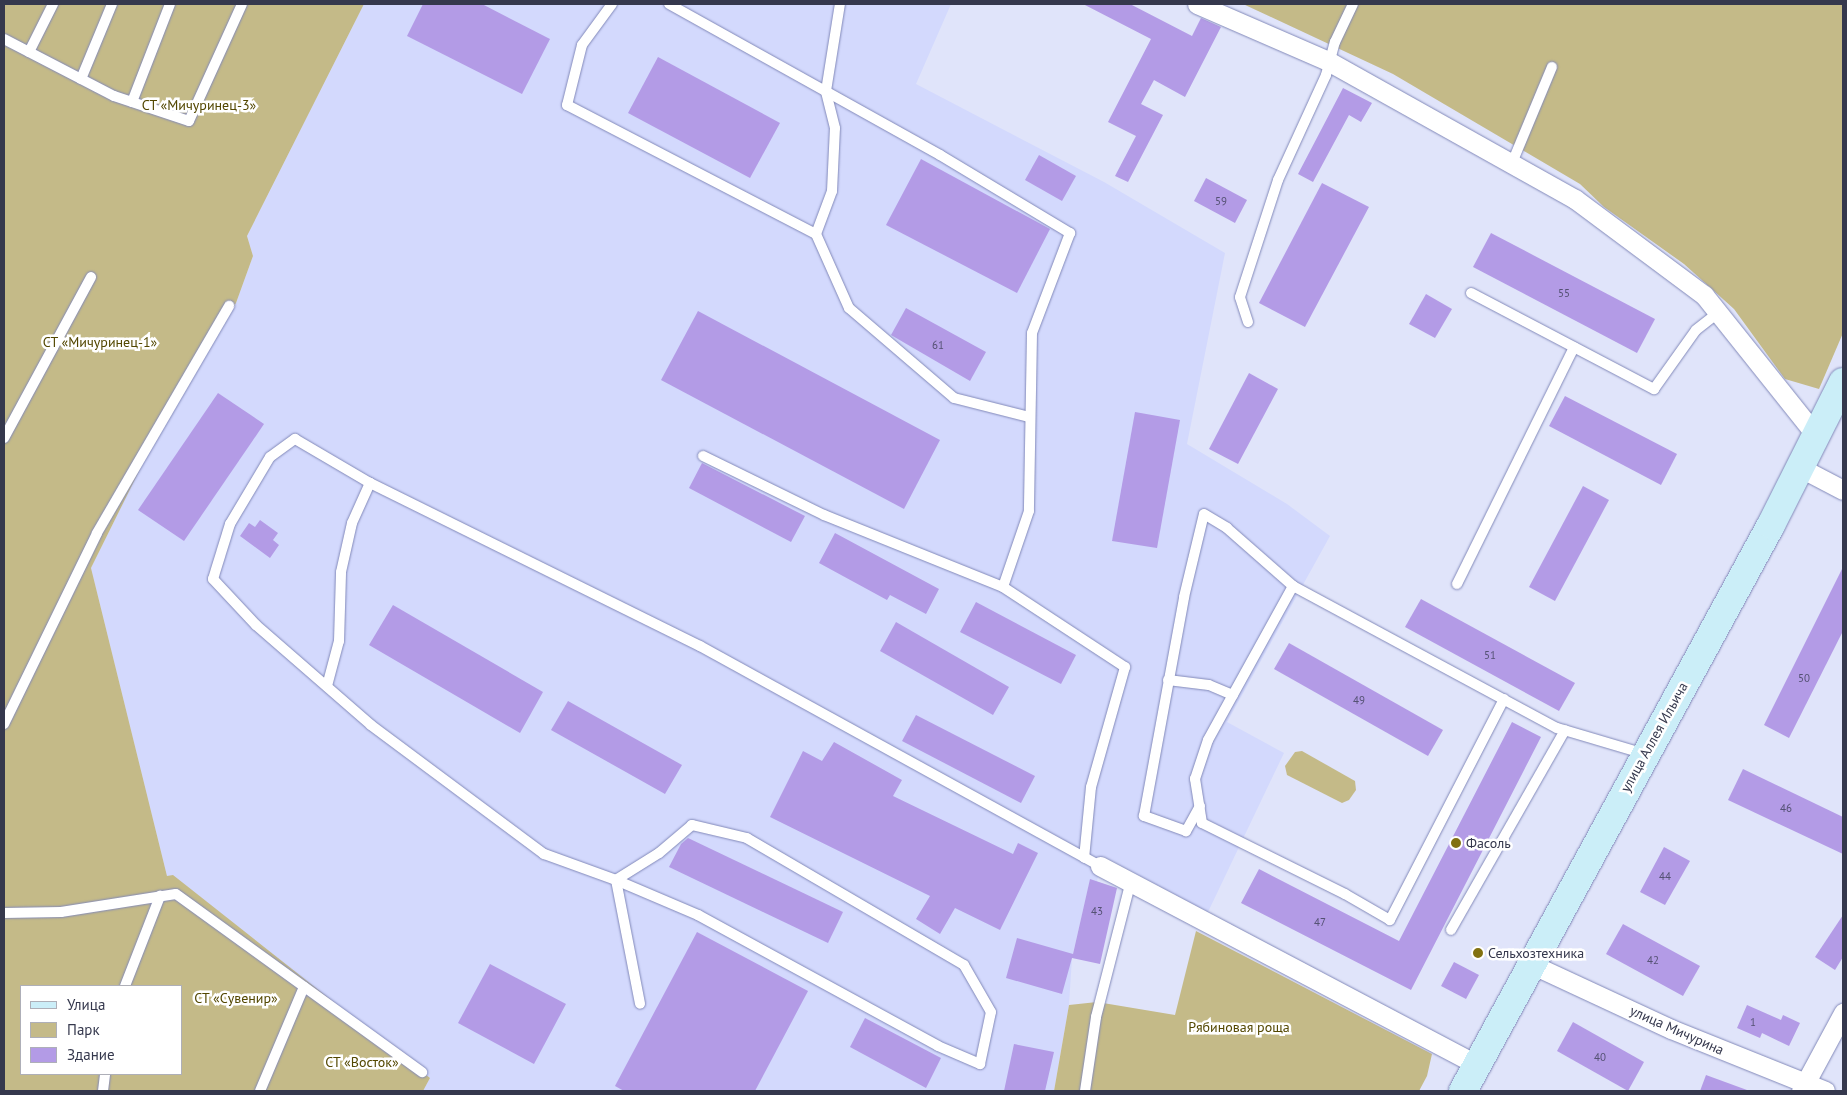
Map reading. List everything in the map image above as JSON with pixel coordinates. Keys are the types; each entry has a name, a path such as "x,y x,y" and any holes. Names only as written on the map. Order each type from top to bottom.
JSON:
{"main road":[{"name":"улица Аллея Ильича","path":"1463,1091 1762,541 1843,382"}],"street":[{"path":"1197,4 1328,60 1576,199 1704,295 1815,434"},
{"path":"1799,467 1843,490"},
{"path":"1092,862 1477,1065"},
{"name":"улица Мичурина","path":"1531,964 1803,1088 1825,1091"},
{"path":"1803,1088 1843,1014"}],"lane":[{"path":"29,52 53,4"},
{"path":"81,79 112,4"},
{"path":"132,102 170,4"},
{"path":"4,39 81,79 132,102 189,121 242,4"},
{"path":"612,4 582,45 566,105 816,234 849,308 954,398 1029,417"},
{"path":"669,4 826,91 1070,232 1032,333 1029,417 1029,511 1003,587"},
{"path":"816,234 832,191 834,128 826,91 840,4"},
{"path":"1248,322 1240,297 1278,180 1326,75 1328,60 1354,4"},
{"path":"1512,163 1552,67"},
{"path":"4,438 91,276"},
{"path":"1471,292 1654,389 1696,330 1718,313"},
{"path":"4,724 97,533 229,306"},
{"path":"1457,584 1574,347"},
{"path":"616,880 659,853 692,825 747,838 964,965 991,1012 980,1064 938,1046 698,915 616,880 544,854 371,725 256,625 213,578 235,516 270,457 295,439 370,483 700,646 1092,862 1091,787 1124,667 1003,587 824,516 703,456"},
{"path":"327,686 339,641 341,572 352,522 370,483"},
{"path":"1200,806 1186,831 1144,816 1184,596 1204,514 1227,528 1294,586 1565,730 1645,754"},
{"path":"1294,586 1208,740 1195,779 1202,823 1345,894 1390,920 1504,699"},
{"path":"1168,680 1209,686 1233,694"},
{"path":"1451,930 1565,730"},
{"path":"616,880 640,1004"},
{"path":"1085,1091 1096,1017 1131,881"},
{"path":"4,913 61,912 176,894 422,1072"},
{"path":"125,985 160,896"},
{"path":"260,1091 304,987"},
{"path":"103,1091 105,1075"}],"shaded area":[{"path":"364,4 951,4 916,84 1104,182 1225,253 1187,444 1287,504 1330,536 1227,722 1284,753 1208,912 1103,856 1097,881 1090,880 1072,958 1069,1005 1054,1091 423,1091 430,1078 167,876 91,568 155,439 236,303 253,256 247,236"}],"green space":[{"path":"4,4 364,4 247,236 253,256 236,303 155,439 91,568 167,876 173,875 430,1078 423,1091 4,1091"},
{"path":"1243,4 1843,4 1843,333 1819,389 1785,379 1734,309 1684,264 1604,207 1580,184 1393,74"},
{"path":"1302,751 1355,781 1356,790 1349,800 1342,803 1287,775 1285,766 1295,752"},
{"name":"Рябиновая роща","path":"1196,931 1432,1054 1427,1076 1419,1091 1054,1091 1069,1005 1097,1002 1175,1015"}],"building":[{"path":"423,4 482,4 550,39 522,94 407,36"},
{"path":"1083,4 1130,4 1192,36 1201,18 1221,27 1185,97 1154,80 1141,104 1163,115 1128,182 1115,176 1136,136 1108,122 1151,39"},
{"path":"658,57 780,123 750,178 628,113"},
{"path":"1343,88 1372,103 1361,122 1349,115 1313,182 1298,174"},
{"path":"1039,155 1076,176 1062,201 1025,180"},
{"path":"921,159 1050,229 1017,293 886,225"},
{"path":"1206,178 1247,200 1235,223 1194,201"},
{"path":"1322,183 1369,207 1305,327 1259,303"},
{"path":"1491,233 1655,319 1637,353 1473,267"},
{"path":"1426,294 1452,309 1435,338 1409,324"},
{"path":"906,308 986,352 970,381 891,335"},
{"path":"698,311 940,440 904,509 661,380"},
{"path":"1249,373 1278,389 1238,464 1209,449"},
{"path":"218,393 264,424 184,541 138,510"},
{"path":"1565,396 1677,454 1661,485 1549,426"},
{"path":"1135,412 1180,420 1157,548 1112,541"},
{"path":"702,463 805,516 791,542 689,488"},
{"path":"1583,486 1609,500 1555,601 1529,587"},
{"path":"260,520 278,533 273,540 279,545 270,558 240,536 249,523 255,527"},
{"path":"835,533 939,589 926,614 890,595 887,600 819,563"},
{"path":"1843,567 1843,631 1789,738 1764,725"},
{"path":"1421,599 1575,683 1559,711 1405,627"},
{"path":"976,602 1076,655 1061,684 960,632"},
{"path":"393,605 543,692 520,733 369,645"},
{"path":"896,622 1009,687 993,715 880,651"},
{"path":"1289,643 1443,730 1428,756 1274,669"},
{"path":"568,701 682,765 665,794 551,730"},
{"path":"916,715 1035,776 1021,803 902,741"},
{"path":"1512,722 1541,737 1411,990 1241,903 1259,869 1399,941"},
{"path":"834,742 902,780 893,796 1013,854 1018,843 1038,853 1000,930 955,908 940,934 916,919 930,896 770,817 803,751 822,761"},
{"path":"1743,769 1843,817 1843,854 1728,800"},
{"path":"688,838 843,912 828,943 669,867 681,844"},
{"path":"1664,847 1690,861 1665,905 1640,892"},
{"path":"1090,879 1117,888 1100,964 1072,958 1062,994 1006,978 1017,938 1073,954"},
{"path":"1843,915 1843,957 1835,970 1815,957"},
{"path":"1623,924 1700,966 1683,996 1606,954"},
{"path":"697,932 808,991 755,1091 624,1091 615,1086"},
{"path":"1454,962 1479,975 1466,999 1441,986"},
{"path":"490,964 566,1004 534,1064 458,1023"},
{"path":"1747,1005 1781,1020 1783,1015 1800,1023 1789,1046 1762,1033 1760,1038 1737,1028"},
{"path":"865,1018 941,1058 926,1088 850,1047"},
{"path":"1573,1022 1644,1062 1628,1091 1557,1051"},
{"path":"1014,1044 1054,1052 1045,1091 1004,1091"},
{"path":"1706,1075 1747,1090 1747,1091 1700,1091"}],"place":[{"name":"Фасоль","path":"1456,843"},
{"name":"Сельхозтехника","path":"1478,953"}],"park label":[{"name":"СТ «Мичуринец-3»","path":"199,105"},
{"name":"СТ «Мичуринец-1»","path":"100,342"},
{"name":"СТ «Сувенир»","path":"236,998"},
{"name":"СТ «Восток»","path":"362,1062"}]}
